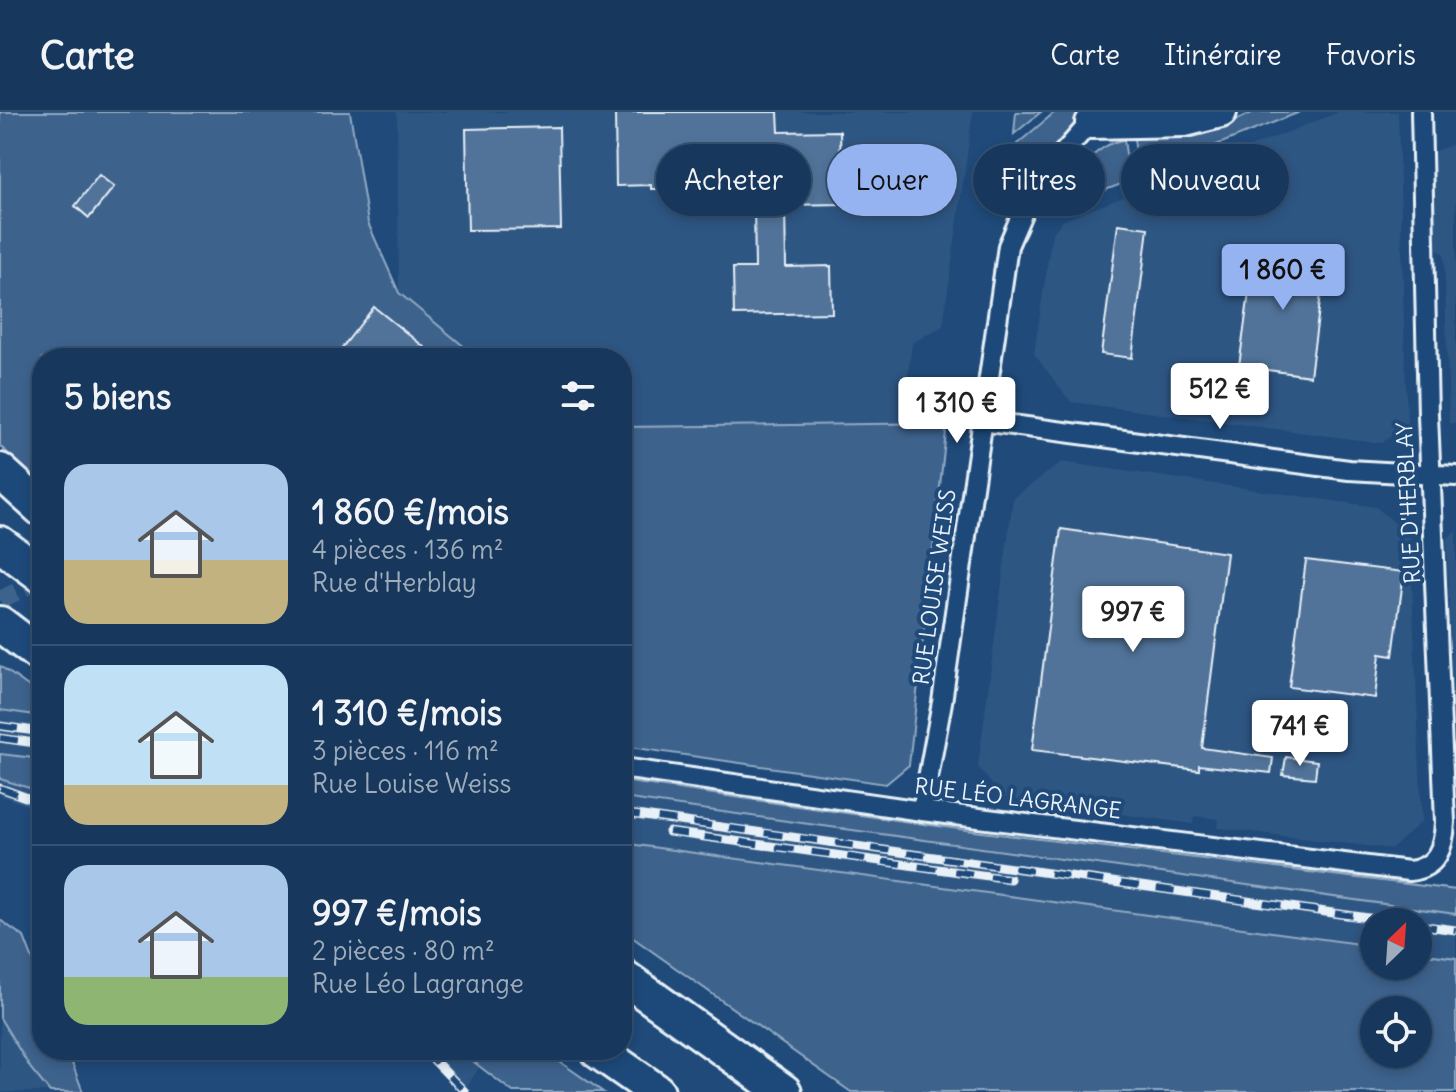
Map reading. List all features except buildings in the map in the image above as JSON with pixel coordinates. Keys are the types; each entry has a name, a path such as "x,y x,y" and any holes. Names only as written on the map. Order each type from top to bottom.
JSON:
{"highway":[{"path":"1095,117 1174,117 1221,112"},
{"path":"0,471 32,500"},
{"path":"0,500 32,524"},
{"path":"0,544 32,568"},
{"path":"0,624 32,648"},
{"path":"632,983 784,1092"},
{"path":"611,1060 657,1092"}],"street":[{"name":"RUE D'HERBLAY","path":"1409,871 1432,863 1445,840 1421,112"},
{"name":"RUE LOUISE WEISS","path":"922,811 942,702 1013,231 1034,186 1095,117"},
{"path":"982,421 1431,477 1456,476"},
{"name":"RUE LÉO LAGRANGE","path":"632,769 922,811 1409,871"}],"shaded area":[{"path":"0,112 350,112 368,223 399,293 466,348 32,348 32,475 0,446"},
{"path":"397,112 973,112 943,326 912,343 902,424 632,427 632,348 466,348 399,294"},
{"path":"1016,112 1041,112 1014,134"},
{"path":"1055,112 1085,112 1056,144 1017,144"},
{"path":"1254,112 1300,112 1219,144 1135,144 1133,132 1183,134 1188,138 1213,131"},
{"path":"1339,112 1398,112 1407,423 1382,443 1071,402 1034,354 1052,233 1062,221 1075,216 1105,216 1105,204 1121,198 1121,216 1289,216 1289,144 1258,144"},
{"path":"1124,140 1125,144 1121,144 1121,184 1105,190 1105,147"},
{"path":"1456,143 1456,423 1449,423 1444,254 1434,248 1431,153"},
{"path":"947,423 909,765 886,784 632,747 632,427"},
{"path":"1062,462 1376,507 1410,536 1422,821 1392,849 1218,828 1219,819 1194,816 1193,824 1003,798 978,767 1013,498"},
{"path":"1456,530 1456,798 1447,539"},
{"path":"0,666 32,689 32,715 0,710"},
{"path":"0,710 32,715 32,758 0,754"},
{"path":"0,754 32,758 32,789 0,779"},
{"path":"0,779 32,789 32,808 0,795"},
{"path":"632,782 966,830 1456,890 1456,914 1432,911 1432,908 1413,908 632,799"},
{"path":"632,799 1413,908 1360,908 1360,944 632,844"},
{"path":"632,844 1360,944 1360,980 1432,980 1432,955 1456,958 1456,1092 851,1092 632,937"},
{"path":"1432,911 1456,914 1456,958 1432,955"},
{"path":"0,920 24,937 32,958 32,1060 71,1060 83,1092 0,1092"},
{"path":"0,920 24,937 32,958 32,1060 71,1060 83,1092 50,1092 31,1069 0,1018"},
{"path":"429,1060 470,1060 479,1068 463,1092"},
{"path":"471,1060 557,1060 603,1092 513,1092"}],"tunnel":[{"path":"0,600 32,584"}],"railway":[{"path":"0,726 32,731"},
{"path":"0,738 32,743"},
{"path":"0,788 32,799"},
{"path":"632,814 1360,917"},
{"path":"669,832 1010,879"},
{"path":"1432,927 1456,930"},
{"path":"434,1060 465,1092"}]}
